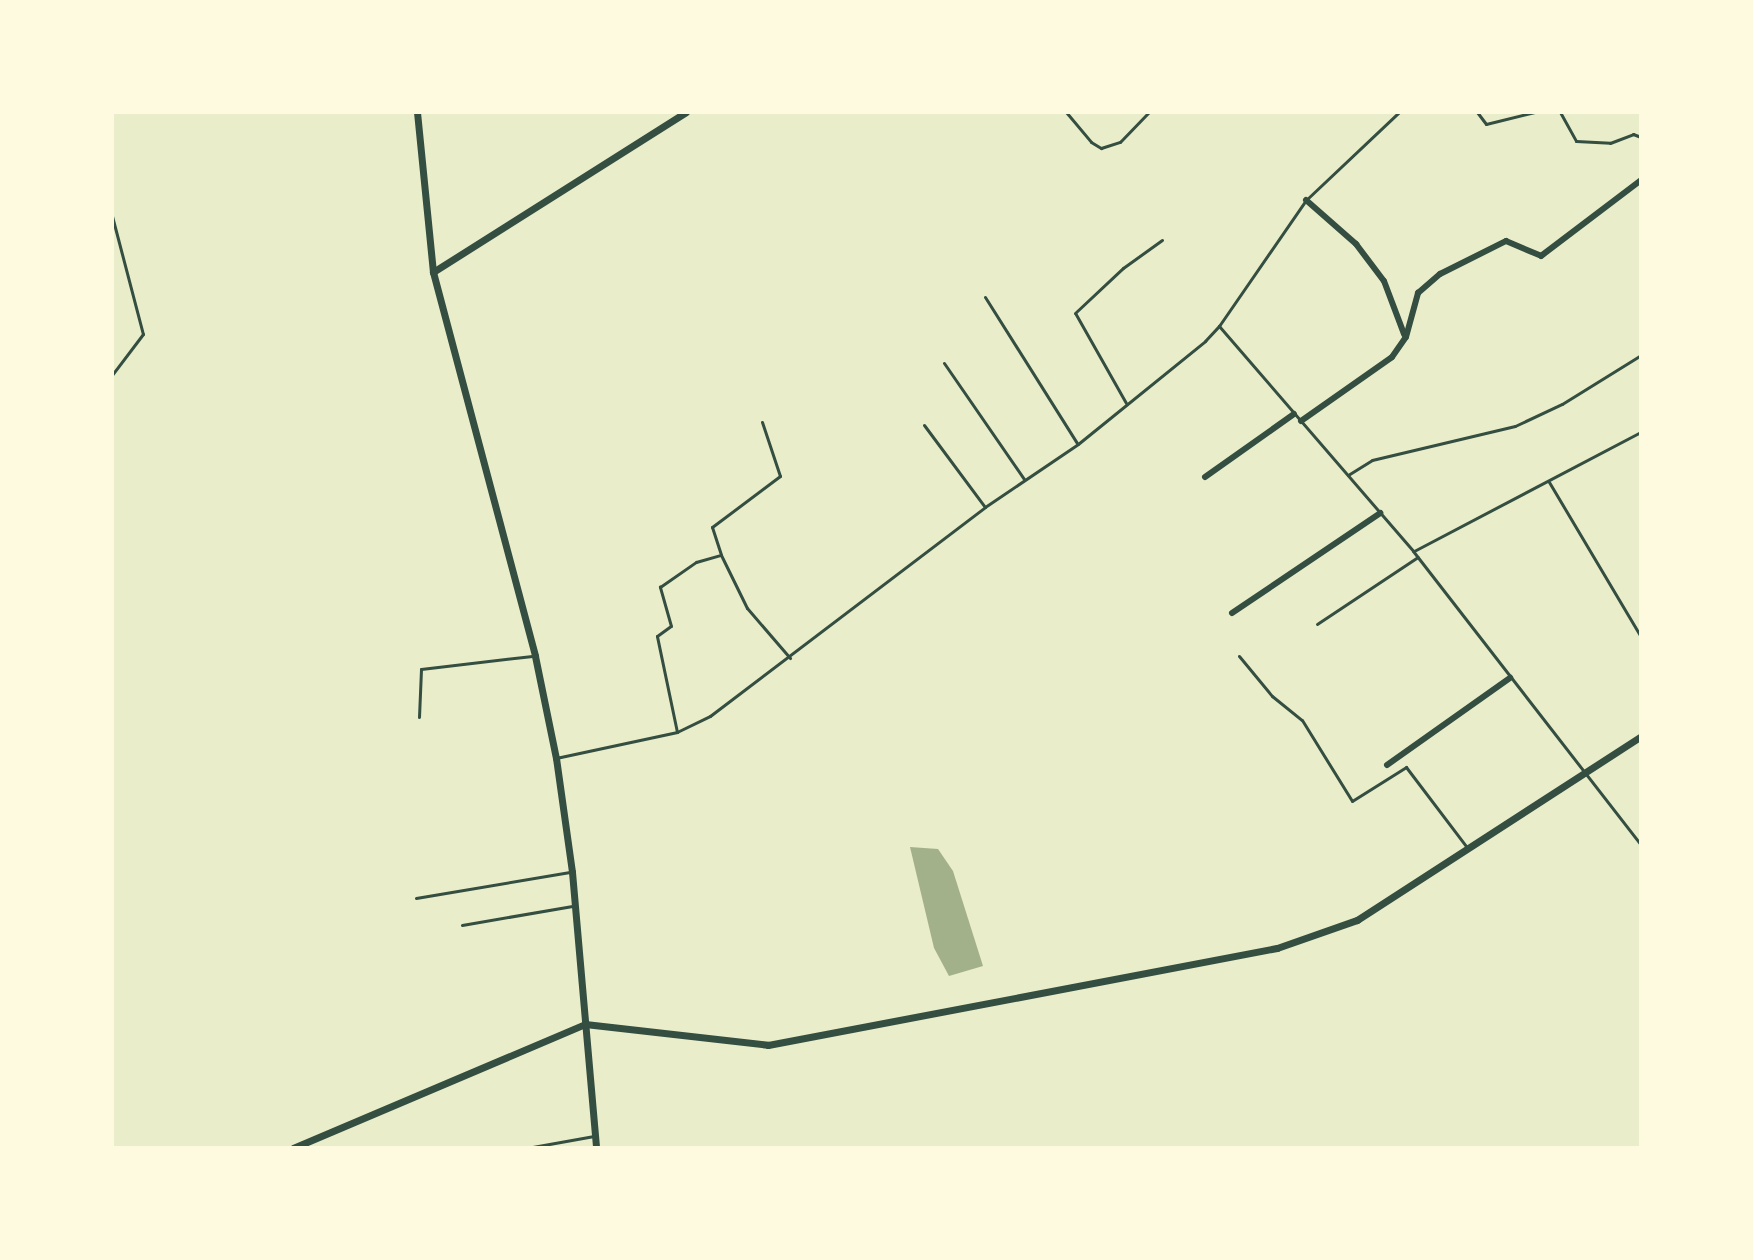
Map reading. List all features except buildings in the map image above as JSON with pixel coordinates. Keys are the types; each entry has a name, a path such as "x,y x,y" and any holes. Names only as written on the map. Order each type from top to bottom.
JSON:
{"street":[{"path":"417,112 433,272 535,656 556,758 572,872 596,1148"},
{"path":"433,272 686,112"},
{"path":"1301,421 1392,357 1406,337 1418,293 1440,274 1506,241 1541,256 1641,180"},
{"path":"1306,200 1356,244 1384,281 1406,337"},
{"path":"1205,477 1294,414"},
{"path":"1232,613 1380,513"},
{"path":"1387,765 1510,678"},
{"path":"293,1148 585,1024 768,1045 825,1037 1277,948 1357,920 1641,736"}],"lane":[{"path":"1066,112 1091,142 1101,148 1120,142 1149,112"},
{"path":"556,758 677,732 710,716 985,507 1078,444 1219,326 1306,200 1399,112"},
{"path":"1477,112 1486,124 1535,112"},
{"path":"1560,112 1576,141 1610,143 1633,134 1641,137"},
{"path":"112,216 143,334 112,375"},
{"path":"1126,403 1075,313 1123,268 1162,240"},
{"path":"985,297 1078,444"},
{"path":"1219,326 1418,557 1641,845"},
{"path":"1348,476 1372,460 1515,426 1562,404 1641,355"},
{"path":"944,363 1024,480"},
{"path":"762,422 780,476 712,527 721,555 747,608 790,658"},
{"path":"924,425 985,507"},
{"path":"1413,551 1641,432"},
{"path":"1548,481 1641,637"},
{"path":"677,732 657,636 671,626 660,587 696,562 721,555"},
{"path":"1317,624 1418,557"},
{"path":"419,717 421,669 535,656"},
{"path":"1239,656 1272,696 1302,720 1352,801 1406,767 1469,850"},
{"path":"416,898 572,872"},
{"path":"462,925 574,905"},
{"path":"527,1148 595,1135"}],"shaded area":[{"path":"910,847 938,849 953,871 983,966 949,976 934,948"}]}
